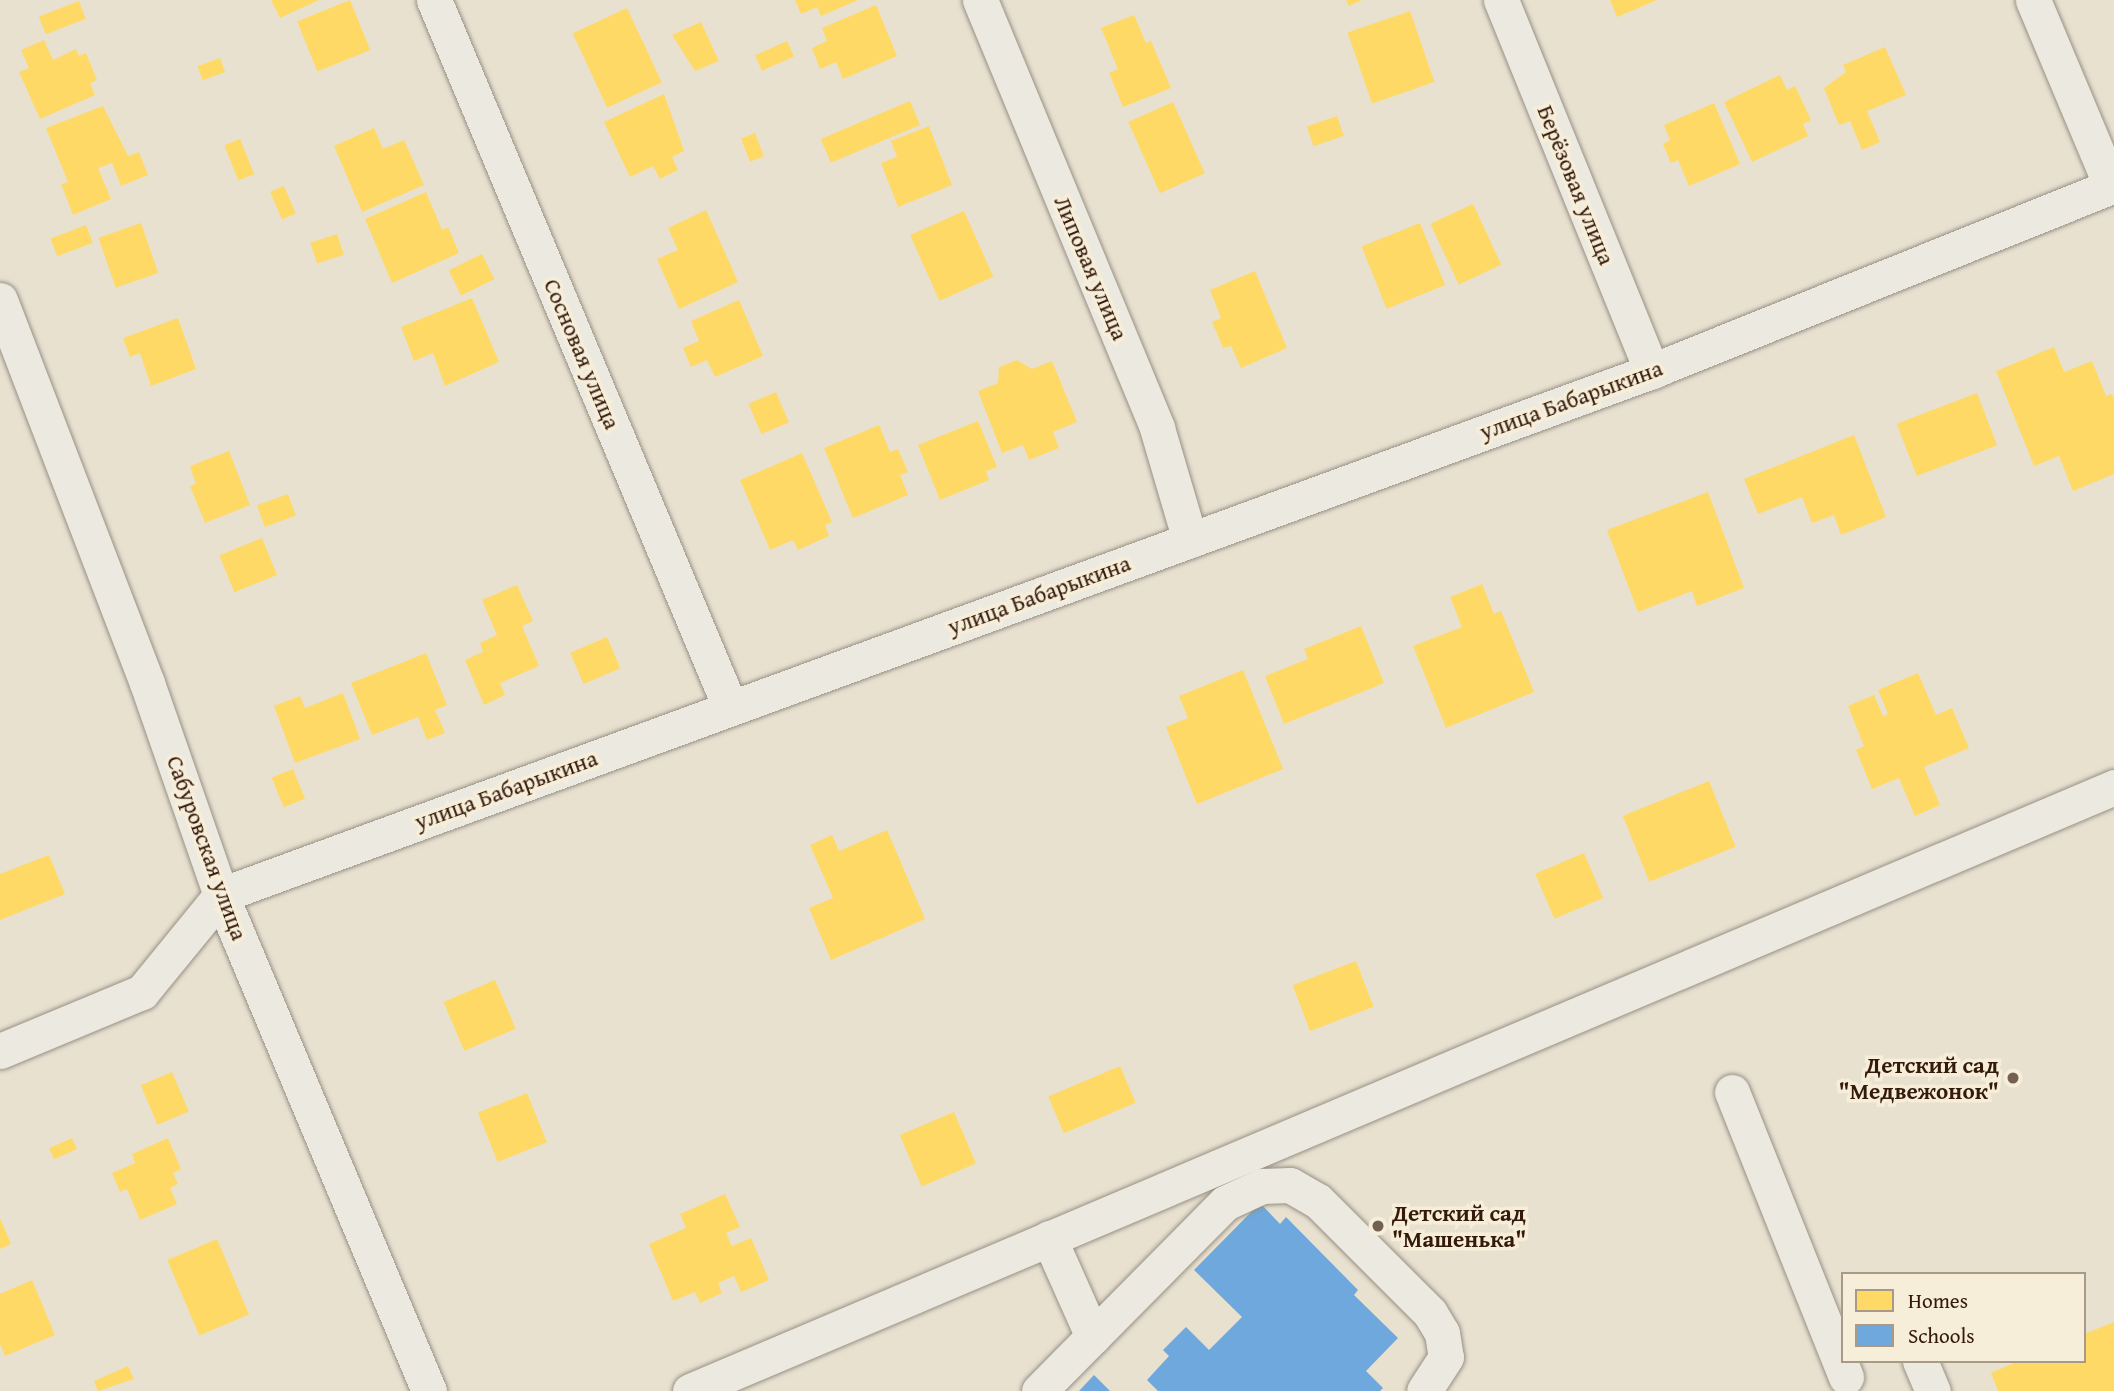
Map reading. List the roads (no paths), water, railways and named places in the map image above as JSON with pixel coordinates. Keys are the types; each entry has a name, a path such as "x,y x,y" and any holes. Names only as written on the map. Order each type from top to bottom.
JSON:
{"street":[{"name":"Сосновая улица","path":"434,0 730,707"},
{"name":"Липовая улица","path":"980,0 1157,428 1190,540"},
{"name":"Берёзовая улица","path":"1501,0 1652,371"},
{"path":"2033,0 2112,186"},
{"name":"улица Бабарыкина","path":"221,895 1652,371 2112,186"},
{"name":"Сабуровская улица","path":"0,300 147,683 221,895 429,1391"},
{"path":"690,1391 2114,787"},
{"path":"0,1051 142,992 221,895"},
{"path":"1732,1092 1846,1377"},
{"path":"1039,1391 1225,1203 1262,1186 1290,1185 1318,1200 1430,1313 1442,1333 1446,1357 1424,1391"},
{"path":"1048,1238 1093,1337"},
{"path":"1921,1363 1933,1391"}],"place":[{"name":"Детский сад \"Медвежонок\"","path":"2013,1078"},
{"name":"Детский сад \"Машенька\"","path":"1378,1226"}]}
